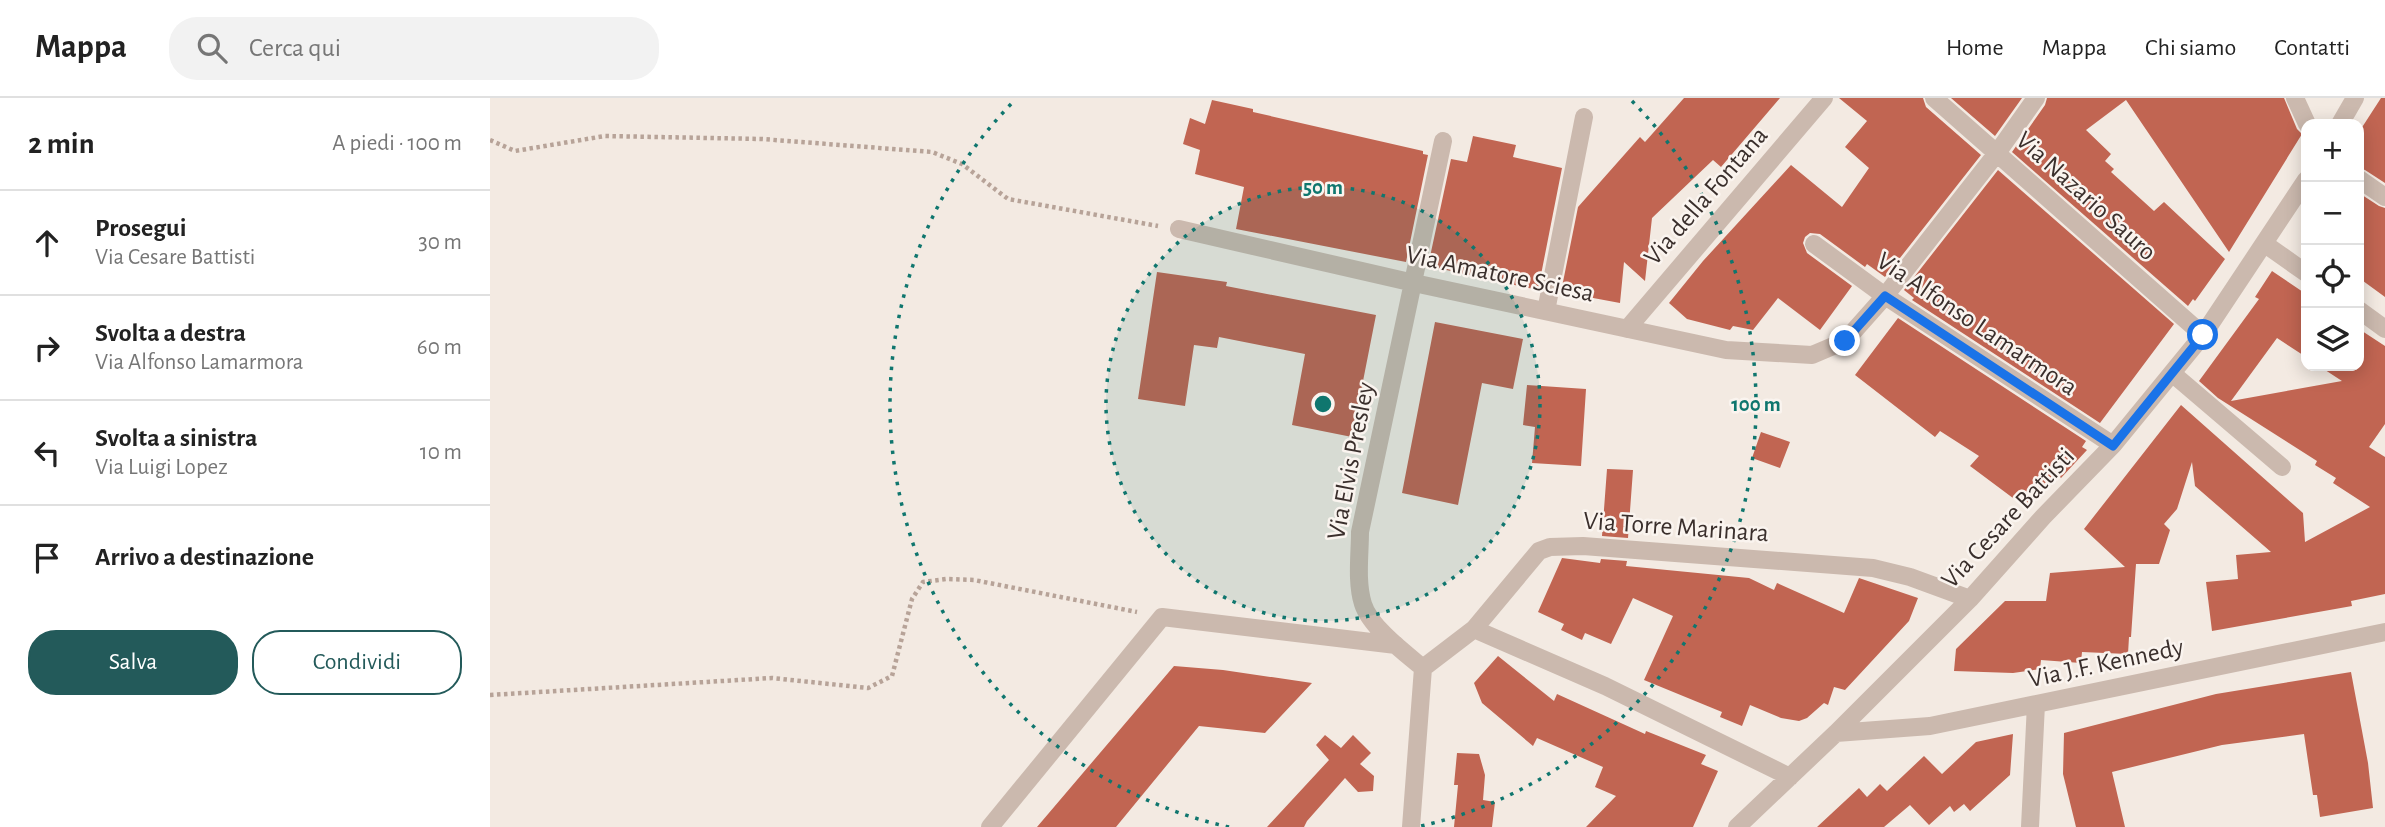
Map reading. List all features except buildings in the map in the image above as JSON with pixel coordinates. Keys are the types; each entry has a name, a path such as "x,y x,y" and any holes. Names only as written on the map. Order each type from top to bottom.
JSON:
{"street":[{"name":"Via della Fontana","path":"1627,329 1824,98"},
{"name":"Via Nazario Sauro","path":"1934,98 2203,335"},
{"path":"1885,296 1997,153 2036,98"},
{"path":"2295,98 2305,119"},
{"path":"2343,119 2355,98"},
{"path":"1546,311 1584,117"},
{"name":"Via Elvis Presley","path":"1423,668 1380,631 1363,605 1360,532 1443,141"},
{"name":"Via Cesare Battisti","path":"1737,827 1970,599 2043,517 2113,446 2203,335 2305,182"},
{"path":"2363,182 2385,197"},
{"name":"Via Amatore Sciesa","path":"1179,229 1414,283 1726,349 1812,355 1845,341 1885,296"},
{"name":"Via Alfonso Lamarmora","path":"1814,243 1885,296 2113,446"},
{"path":"2265,244 2301,269"},
{"path":"2364,314 2385,329"},
{"path":"2173,374 2282,467"},
{"name":"Via Torre Marinara","path":"1423,668 1474,629 1539,551 1550,547 1583,545 1873,568 1910,577 1970,599"},
{"path":"990,827 1162,617 1396,645"},
{"path":"1474,629 1605,686 1790,777"},
{"name":"Via J.F. Kennedy","path":"1836,733 1930,726 2385,632"},
{"path":"1411,827 1423,668"},
{"path":"2031,827 2036,704"}],"path":[{"path":"490,140 515,151 605,136 762,139 932,152 962,164 1008,199 1179,229"},
{"path":"490,695 772,678 868,688 892,676 912,599 923,582 946,579 974,580 1162,617"}],"route":[{"path":"1845,341 1885,296 2113,446 2203,335"}]}
